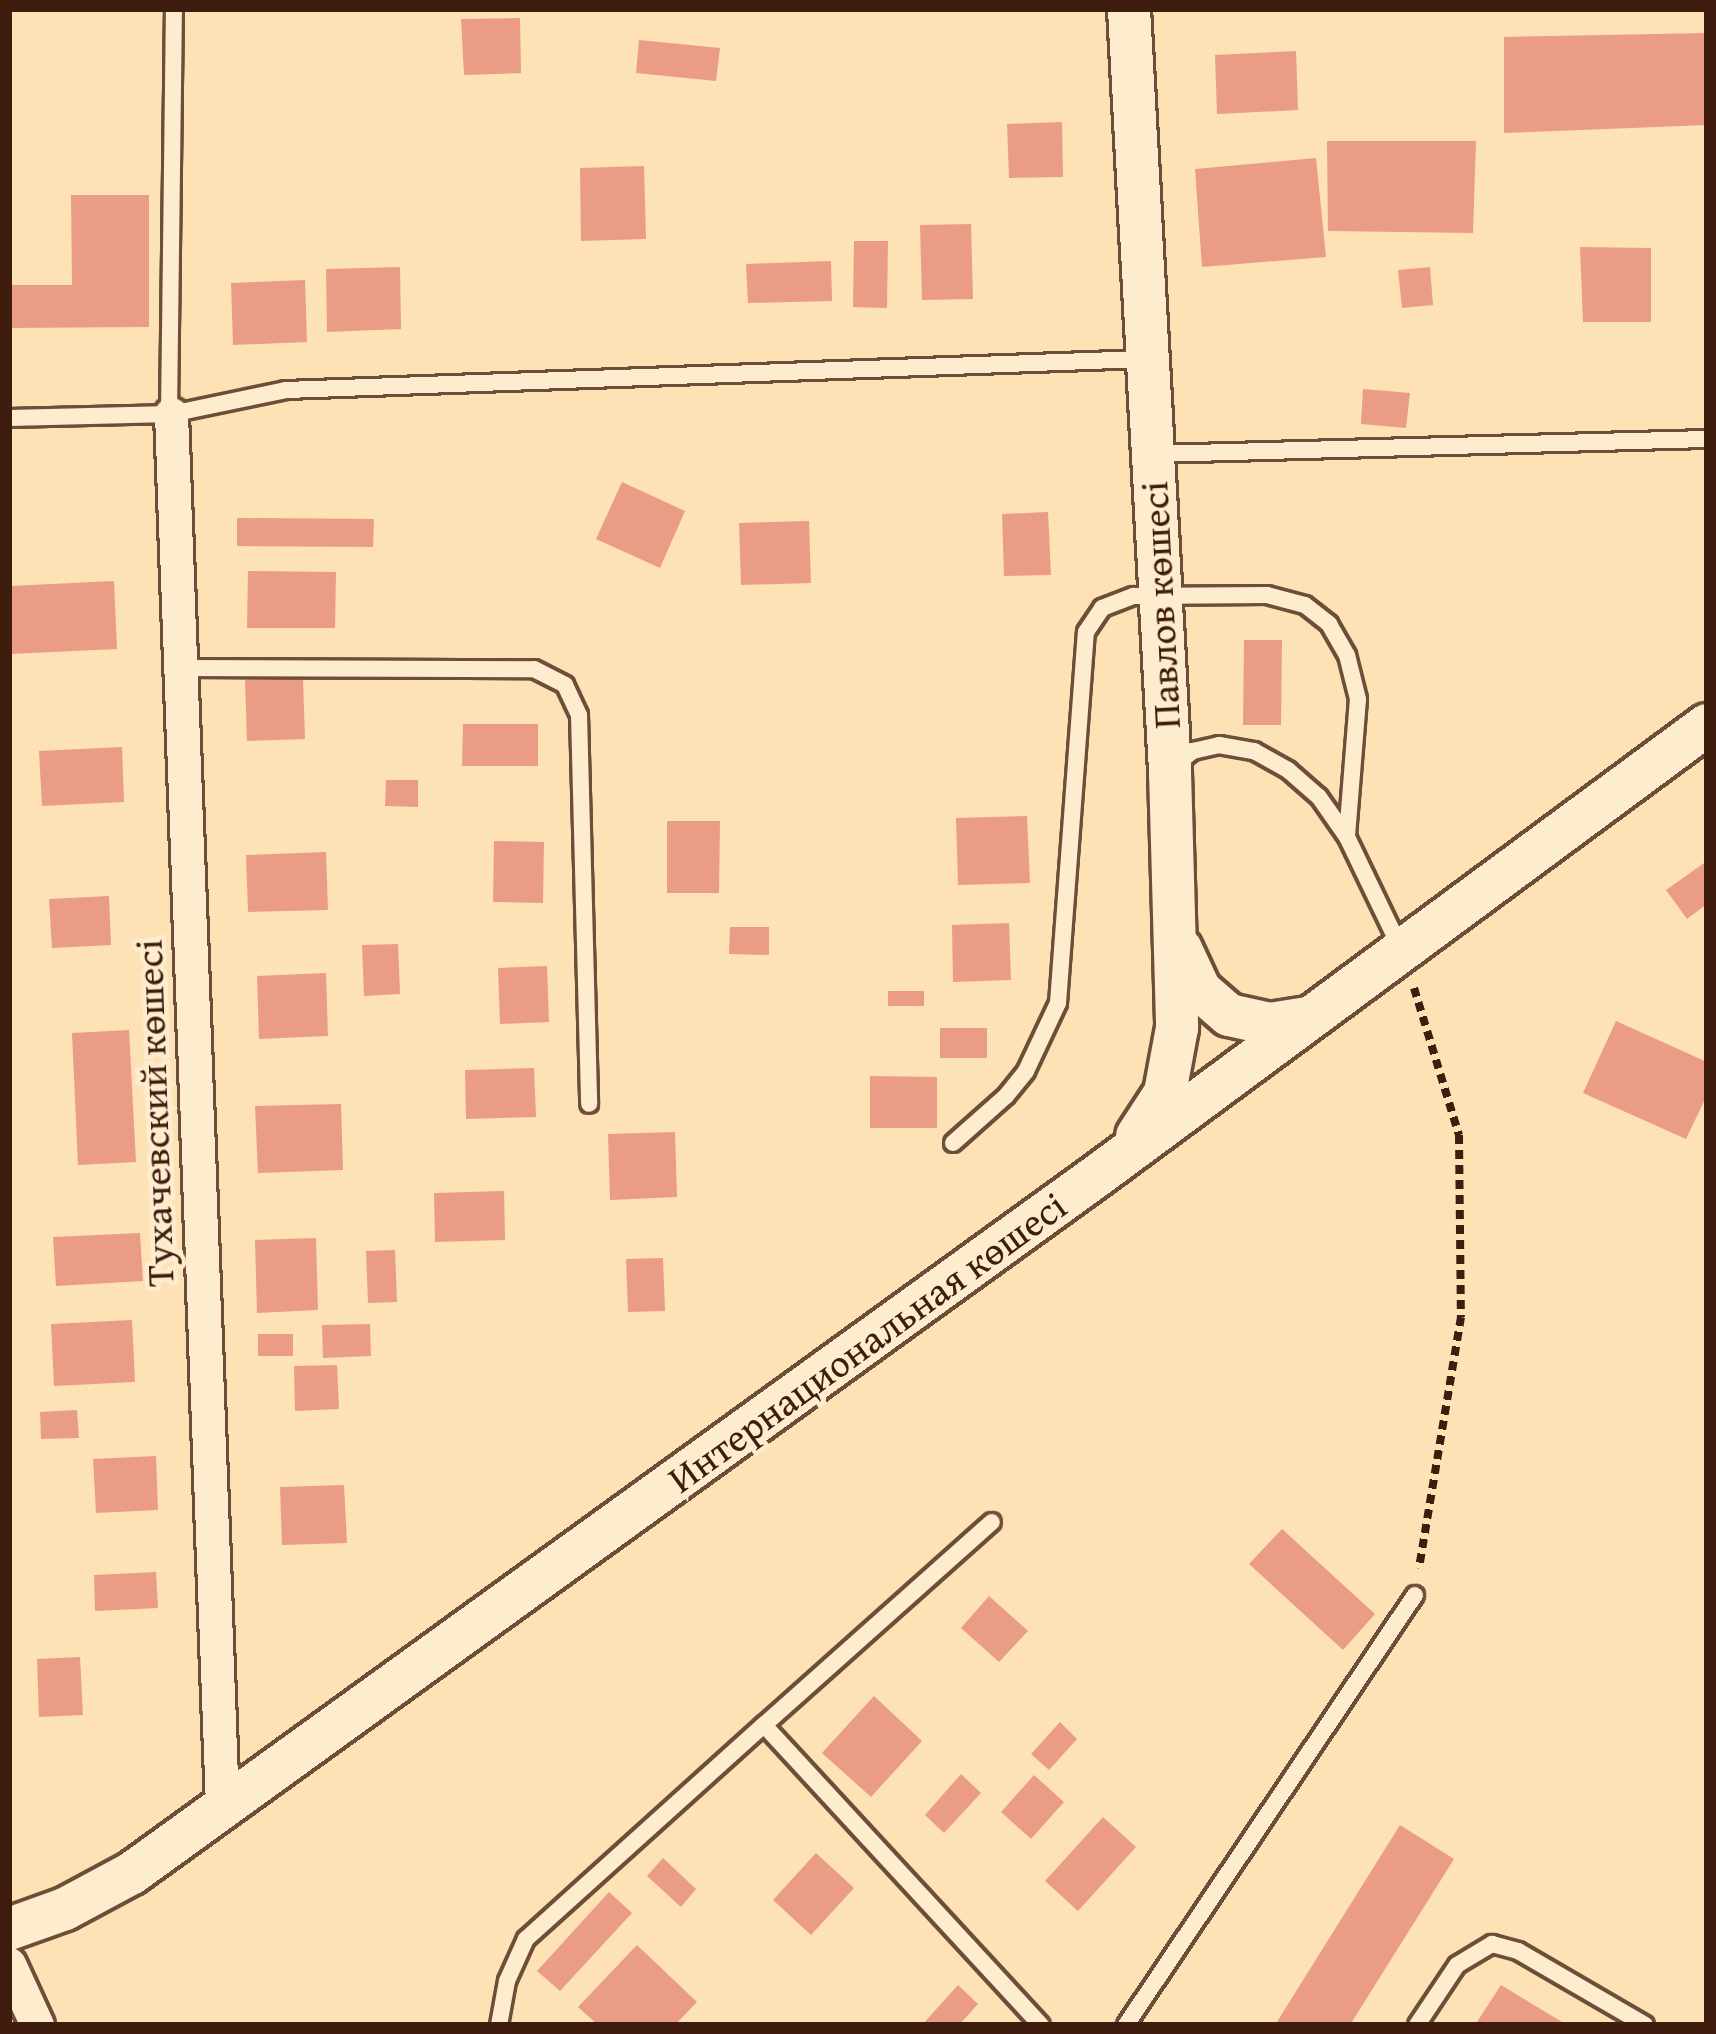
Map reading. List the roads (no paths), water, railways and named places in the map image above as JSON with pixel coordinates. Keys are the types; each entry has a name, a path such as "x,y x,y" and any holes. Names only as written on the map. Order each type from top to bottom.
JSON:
{"street":[{"name":"Павлов көшесі","path":"1099,1175 1139,1134 1171,1076 1177,1041 1170,772 1130,9"},
{"name":"Тухачевский көшесі","path":"171,414 221,1808"},
{"name":"Интернациональная көшесі","path":"9,1929 65,1909 132,1874 1099,1175 1707,725"},
{"path":"1174,918 1192,979 1218,1007 1253,1023 1316,1015"},
{"path":"9,1964 37,2025"}],"lane":[{"path":"171,414 174,9"},
{"path":"9,416 171,414 286,390 1147,358"},
{"path":"1152,454 1707,439"},
{"path":"953,1143 1006,1096 1026,1071 1058,1003 1089,623 1102,608 1123,597 1267,595 1305,605 1329,623 1347,655 1358,699 1347,837"},
{"path":"180,668 534,669 565,685 579,716 590,1104"},
{"path":"1170,772 1183,757 1205,747 1254,751 1288,770 1319,797 1347,837 1403,953"},
{"path":"499,2025 513,1960 535,1930 992,1522"},
{"path":"1126,2025 1415,1594"},
{"path":"764,1725 1041,2025"},
{"path":"1417,2025 1457,1965 1492,1944 1518,1952 1645,2025"}]}
